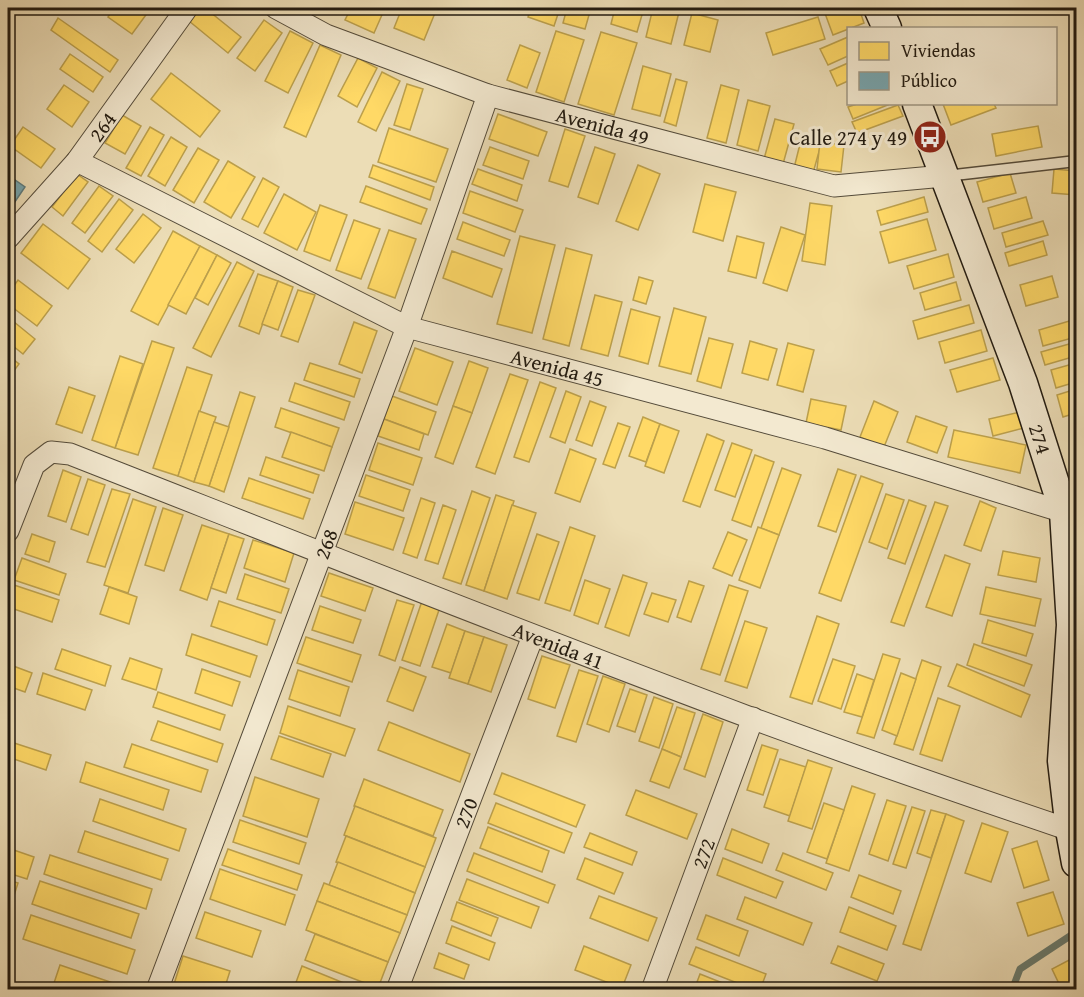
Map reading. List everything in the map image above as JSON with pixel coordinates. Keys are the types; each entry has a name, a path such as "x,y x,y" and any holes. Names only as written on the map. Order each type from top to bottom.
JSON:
{"street":[{"name":"264","path":"8,238 76,160 187,8"},
{"name":"Avenida 49","path":"276,8 326,35 488,95 834,186 944,176"},
{"path":"878,8 886,27"},
{"name":"268","path":"157,990 406,327 488,95"},
{"name":"274","path":"917,105 1023,383 1064,512 1071,625 1062,761 1070,830 1077,863"},
{"name":"Avenida 45","path":"76,160 406,327 825,438 1064,512"},
{"name":"Avenida 41","path":"8,531 34,465 51,452 70,454 533,636 893,769 1070,830"},
{"name":"270","path":"398,990 533,636"},
{"name":"272","path":"652,990 753,718"}],"lane":[{"path":"944,176 1077,161"}],"building: Viviendas":[{"path":"114,8 151,8 132,34 108,17"},
{"path":"200,8 205,8 241,37 228,53 189,21"},
{"path":"351,8 385,8 374,33 345,20"},
{"path":"402,8 437,8 424,40 394,28"},
{"path":"531,8 560,8 554,26 528,17"},
{"path":"567,8 591,8 585,29 563,23"},
{"path":"615,8 644,8 637,32 611,24"},
{"path":"653,8 679,12 671,44 646,37"},
{"path":"823,8 859,8 864,23 847,27 847,30 833,35"},
{"path":"692,13 718,20 710,52 684,45"},
{"path":"818,17 825,39 773,55 766,33"},
{"path":"58,18 118,60 110,72 51,30"},
{"path":"264,20 282,33 255,71 237,58"},
{"path":"290,31 313,43 288,93 265,81"},
{"path":"556,31 584,40 564,102 536,92"},
{"path":"601,32 637,43 614,115 578,104"},
{"path":"847,37 847,56 828,65 820,49"},
{"path":"320,45 341,55 306,137 284,127"},
{"path":"520,45 540,53 527,88 507,80"},
{"path":"70,54 103,77 93,92 60,69"},
{"path":"358,58 377,68 357,107 338,96"},
{"path":"847,63 847,81 837,86 830,71"},
{"path":"643,66 671,74 660,116 632,109"},
{"path":"382,72 400,81 376,131 358,122"},
{"path":"171,73 220,111 200,137 151,99"},
{"path":"676,79 687,82 676,126 664,122"},
{"path":"407,84 423,89 410,130 394,125"},
{"path":"64,85 89,102 72,127 47,109"},
{"path":"721,85 739,90 726,143 707,138"},
{"path":"748,100 770,106 758,151 737,145"},
{"path":"854,105 888,105 853,119 848,107"},
{"path":"898,105 903,116 857,133 852,122"},
{"path":"943,105 994,105 996,108 951,125"},
{"path":"498,114 547,132 538,156 489,139"},
{"path":"122,115 141,126 125,154 105,143"},
{"path":"775,119 794,124 783,164 764,159"},
{"path":"1038,126 1042,147 996,156 992,134"},
{"path":"23,127 55,149 41,168 10,146"},
{"path":"150,127 164,135 141,176 126,168"},
{"path":"389,128 448,149 436,182 378,162"},
{"path":"565,129 585,136 568,187 549,181"},
{"path":"802,136 822,141 813,173 794,168"},
{"path":"171,137 187,147 165,186 148,176"},
{"path":"820,142 844,145 841,172 817,169"},
{"path":"490,147 529,161 523,179 483,165"},
{"path":"595,147 615,154 598,204 578,197"},
{"path":"198,148 219,160 194,203 173,190"},
{"path":"228,161 255,177 231,218 204,202"},
{"path":"373,165 434,187 430,200 369,177"},
{"path":"638,165 660,174 638,230 616,221"},
{"path":"478,169 522,185 517,201 472,184"},
{"path":"1054,169 1076,171 1076,195 1052,193"},
{"path":"1010,173 1016,193 983,202 977,182"},
{"path":"77,174 88,182 63,216 52,207"},
{"path":"263,178 279,187 258,227 242,219"},
{"path":"705,184 736,192 723,241 693,232"},
{"path":"99,186 113,196 85,233 72,223"},
{"path":"366,186 427,209 421,224 360,202"},
{"path":"470,191 523,210 515,232 463,213"},
{"path":"284,194 316,212 297,250 264,233"},
{"path":"924,197 928,212 881,225 877,211"},
{"path":"1026,197 1032,218 994,229 988,208"},
{"path":"119,199 133,210 102,252 88,241"},
{"path":"810,203 832,206 825,265 802,261"},
{"path":"320,205 347,215 330,261 304,251"},
{"path":"143,214 161,228 134,263 116,249"},
{"path":"927,219 936,250 889,263 880,232"},
{"path":"354,220 380,229 361,279 336,270"},
{"path":"1043,221 1048,235 1006,247 1002,233"},
{"path":"463,222 510,240 504,256 457,239"},
{"path":"43,224 90,259 68,289 21,253"},
{"path":"781,227 805,235 787,291 763,283"},
{"path":"389,230 416,239 395,298 368,288"},
{"path":"173,231 200,246 158,325 131,311"},
{"path":"520,236 555,245 532,333 497,324"},
{"path":"737,236 764,243 756,278 728,271"},
{"path":"1043,241 1047,255 1009,266 1005,253"},
{"path":"200,246 217,255 186,314 168,305"},
{"path":"566,248 592,255 569,346 543,339"},
{"path":"452,251 502,269 492,297 443,278"},
{"path":"948,254 954,277 914,289 907,266"},
{"path":"217,255 231,263 208,305 195,298"},
{"path":"237,262 254,271 211,357 193,348"},
{"path":"258,274 278,281 259,334 239,326"},
{"path":"1052,276 1058,297 1026,306 1020,285"},
{"path":"639,277 653,281 646,304 633,300"},
{"path":"18,280 52,306 37,326 8,304 8,294"},
{"path":"278,281 293,287 278,330 262,324"},
{"path":"956,282 961,300 925,310 920,293"},
{"path":"298,290 315,295 298,342 281,336"},
{"path":"595,295 622,302 608,356 581,349"},
{"path":"969,305 974,323 918,339 913,321"},
{"path":"674,308 706,317 691,374 659,366"},
{"path":"631,309 660,317 648,364 619,356"},
{"path":"8,317 35,339 23,354 8,342"},
{"path":"1076,319 1076,337 1043,346 1039,330"},
{"path":"354,322 377,331 362,373 339,364"},
{"path":"981,330 987,351 945,363 939,342"},
{"path":"709,338 733,344 721,388 697,381"},
{"path":"152,341 174,348 138,455 115,448"},
{"path":"750,341 777,349 768,380 742,373"},
{"path":"1076,342 1076,356 1045,365 1041,352"},
{"path":"788,343 814,350 803,392 777,385"},
{"path":"415,348 453,362 437,405 399,391"},
{"path":"8,355 19,364 8,379"},
{"path":"120,356 143,364 115,448 92,440"},
{"path":"993,358 1000,380 957,392 950,370"},
{"path":"469,361 488,368 472,413 453,406"},
{"path":"310,363 360,379 354,397 304,380"},
{"path":"1076,363 1076,382 1056,388 1051,370"},
{"path":"187,367 212,375 178,476 153,468"},
{"path":"510,374 528,380 495,474 476,467"},
{"path":"540,382 556,388 529,462 514,457"},
{"path":"295,383 350,402 344,420 289,401"},
{"path":"69,387 95,396 82,433 56,424"},
{"path":"1076,389 1076,413 1063,417 1057,395"},
{"path":"566,391 581,397 565,443 550,437"},
{"path":"240,392 255,397 224,492 209,486"},
{"path":"392,396 436,412 428,435 384,419"},
{"path":"811,399 846,406 841,430 806,423"},
{"path":"590,401 606,407 592,446 576,440"},
{"path":"874,401 898,412 884,447 860,437"},
{"path":"453,406 472,413 453,464 435,457"},
{"path":"281,408 339,428 332,447 275,427"},
{"path":"199,411 216,417 194,482 178,476"},
{"path":"1020,412 1024,428 993,436 989,419"},
{"path":"916,416 947,427 937,453 907,442"},
{"path":"643,417 660,424 646,462 629,456"},
{"path":"384,419 424,434 419,450 378,436"},
{"path":"214,422 229,427 209,486 194,482"},
{"path":"618,423 630,427 615,468 603,464"},
{"path":"660,424 679,431 664,473 645,466"},
{"path":"1076,428 1076,454 1070,430"},
{"path":"954,430 1026,445 1020,473 948,457"},
{"path":"291,432 332,447 324,471 282,457"},
{"path":"707,434 724,441 700,507 683,501"},
{"path":"378,443 422,458 413,485 369,470"},
{"path":"732,443 752,450 735,497 715,490"},
{"path":"570,449 596,459 580,502 555,493"},
{"path":"755,455 774,462 751,527 732,520"},
{"path":"266,457 319,475 313,493 260,475"},
{"path":"782,468 801,475 779,535 761,528"},
{"path":"838,469 856,475 836,532 818,526"},
{"path":"63,470 81,477 66,522 48,516"},
{"path":"366,475 410,490 403,511 359,496"},
{"path":"861,476 883,484 841,601 819,593"},
{"path":"249,478 310,499 303,519 242,498"},
{"path":"88,479 105,485 88,535 71,529"},
{"path":"112,489 130,494 105,567 87,562"},
{"path":"472,491 490,498 461,584 443,578"},
{"path":"886,494 904,500 887,549 869,542"},
{"path":"496,495 514,501 484,591 466,585"},
{"path":"421,498 435,503 417,558 403,553"},
{"path":"133,499 156,507 128,593 104,585"},
{"path":"909,500 926,506 905,564 888,558"},
{"path":"980,501 996,508 981,551 964,545"},
{"path":"355,502 404,518 393,550 345,534"},
{"path":"935,502 948,506 904,626 891,622"},
{"path":"443,505 456,510 438,564 425,560"},
{"path":"512,505 536,513 507,599 484,591"},
{"path":"163,508 183,515 164,571 145,565"},
{"path":"202,525 229,534 207,600 180,590"},
{"path":"570,527 595,536 570,611 545,603"},
{"path":"758,527 779,535 760,588 739,580"},
{"path":"728,532 747,540 732,576 713,568"},
{"path":"32,534 55,542 49,562 25,554"},
{"path":"229,534 244,539 226,593 211,588"},
{"path":"537,534 559,542 539,600 517,593"},
{"path":"253,540 294,553 285,582 244,568"},
{"path":"1003,551 1040,558 1036,582 998,575"},
{"path":"945,555 970,564 952,616 926,607"},
{"path":"22,558 66,574 59,595 14,580"},
{"path":"329,573 373,588 365,611 321,596"},
{"path":"245,574 289,589 281,613 237,599"},
{"path":"623,575 647,583 629,636 605,627"},
{"path":"585,580 610,589 598,624 574,615"},
{"path":"689,581 704,586 691,622 677,617"},
{"path":"8,583 59,600 52,622 8,607"},
{"path":"729,585 748,591 720,675 701,669"},
{"path":"109,587 137,597 129,624 100,614"},
{"path":"986,587 1041,599 1035,626 980,614"},
{"path":"652,593 676,600 668,622 644,614"},
{"path":"397,600 414,605 395,661 379,655"},
{"path":"219,601 275,620 267,645 211,626"},
{"path":"422,601 440,607 420,666 402,660"},
{"path":"320,606 361,620 353,643 312,630"},
{"path":"817,616 839,624 812,704 790,697"},
{"path":"988,620 1033,634 1026,656 982,643"},
{"path":"745,621 767,628 747,688 725,681"},
{"path":"447,624 465,631 451,673 432,667"},
{"path":"465,631 484,637 468,684 449,678"},
{"path":"192,634 257,656 250,677 186,655"},
{"path":"306,637 361,655 352,682 297,663"},
{"path":"484,637 507,645 491,692 468,684"},
{"path":"974,644 1032,665 1024,686 967,665"},
{"path":"62,649 111,666 105,686 55,669"},
{"path":"883,654 900,659 874,738 857,733"},
{"path":"542,656 570,665 555,708 528,699"},
{"path":"130,658 162,669 156,690 122,679"},
{"path":"833,659 855,666 841,709 818,701"},
{"path":"922,660 941,667 913,750 894,744"},
{"path":"8,664 32,673 25,692 8,686"},
{"path":"957,664 1030,695 1021,717 948,686"},
{"path":"400,667 426,677 413,711 387,701"},
{"path":"202,669 240,682 232,706 195,693"},
{"path":"298,670 349,687 340,716 289,699"},
{"path":"579,670 598,676 576,742 557,736"},
{"path":"43,673 92,690 85,710 37,694"},
{"path":"901,673 916,679 897,736 882,730"},
{"path":"857,674 874,680 862,717 844,712"},
{"path":"603,676 625,684 609,732 587,724"},
{"path":"630,689 647,695 635,732 617,726"},
{"path":"158,692 225,715 220,730 153,707"},
{"path":"654,697 673,704 659,748 639,741"},
{"path":"938,698 960,706 942,761 920,754"},
{"path":"288,706 355,729 345,756 280,733"},
{"path":"677,707 695,713 681,757 662,749"},
{"path":"703,714 723,722 705,777 684,769"},
{"path":"158,721 223,744 217,762 151,740"},
{"path":"389,722 470,754 460,782 378,750"},
{"path":"279,736 331,754 323,777 271,759"},
{"path":"8,741 51,755 46,770 8,757"},
{"path":"132,744 208,770 201,792 124,767"},
{"path":"762,745 778,750 763,795 747,790"},
{"path":"662,749 681,757 669,788 650,781"},
{"path":"780,759 806,767 790,816 764,807"},
{"path":"808,760 832,768 812,829 788,821"},
{"path":"86,762 169,790 163,810 80,782"},
{"path":"502,773 585,805 576,827 494,794"},
{"path":"255,777 319,799 307,837 243,816"},
{"path":"364,779 443,810 433,836 354,806"},
{"path":"852,786 875,794 849,871 826,863"},
{"path":"636,790 697,814 687,839 626,815"},
{"path":"100,799 186,829 179,851 93,821"},
{"path":"887,800 906,806 888,861 869,854"},
{"path":"496,803 572,833 564,853 488,823"},
{"path":"824,803 844,810 827,859 807,852"},
{"path":"355,806 436,838 425,867 344,835"},
{"path":"912,807 925,811 906,868 893,864"},
{"path":"931,810 946,814 931,858 917,853"},
{"path":"946,814 964,821 921,950 903,944"},
{"path":"240,820 306,843 299,864 233,842"},
{"path":"982,823 1008,832 991,882 965,873"},
{"path":"488,827 549,851 542,872 480,848"},
{"path":"732,829 769,844 762,863 725,849"},
{"path":"85,831 168,859 161,880 78,852"},
{"path":"590,833 637,852 632,865 584,847"},
{"path":"346,836 425,867 415,893 336,862"},
{"path":"1037,841 1049,880 1024,888 1012,849"},
{"path":"8,848 34,857 27,879 8,873"},
{"path":"228,849 302,875 297,890 222,865"},
{"path":"474,853 555,885 548,903 467,871"},
{"path":"783,853 833,873 826,890 776,870"},
{"path":"50,855 152,889 146,909 44,874"},
{"path":"585,858 623,873 614,894 577,879"},
{"path":"723,858 783,882 776,898 717,875"},
{"path":"338,862 415,893 407,915 329,885"},
{"path":"220,869 295,895 285,925 210,899"},
{"path":"859,875 901,891 893,914 851,897"},
{"path":"467,879 539,907 531,928 459,900"},
{"path":"8,880 18,883 10,908 8,907"},
{"path":"40,881 139,914 131,938 32,904"},
{"path":"324,883 407,915 400,933 317,901"},
{"path":"1053,892 1064,924 1028,936 1017,903"},
{"path":"599,896 657,918 648,941 590,918"},
{"path":"745,897 812,923 803,945 737,919"},
{"path":"317,901 400,933 388,962 306,930"},
{"path":"457,902 498,918 491,936 451,920"},
{"path":"849,907 896,926 887,950 840,932"},
{"path":"205,912 261,931 252,957 196,938"},
{"path":"31,915 135,950 127,974 23,939"},
{"path":"706,915 748,931 739,956 697,939"},
{"path":"452,926 495,943 489,960 446,943"},
{"path":"315,934 388,962 378,988 305,960"},
{"path":"584,946 631,965 622,988 575,970"},
{"path":"838,946 884,964 877,981 831,963"},
{"path":"696,947 766,974 760,990 689,964"},
{"path":"439,953 469,965 464,979 434,968"},
{"path":"183,956 230,971 224,990 189,990 174,984"},
{"path":"1071,959 1076,971 1076,990 1062,990 1052,969"},
{"path":"60,965 116,984 114,990 52,989"},
{"path":"302,966 361,990 306,990 295,985"},
{"path":"700,974 740,990 694,990"}],"building: Público":[{"path":"8,175 25,187 8,212"}],"waterway":[{"path":"1012,990 1020,969 1076,932"}],"place":[{"name":"Calle 274 y 49","path":"930,137"}]}
